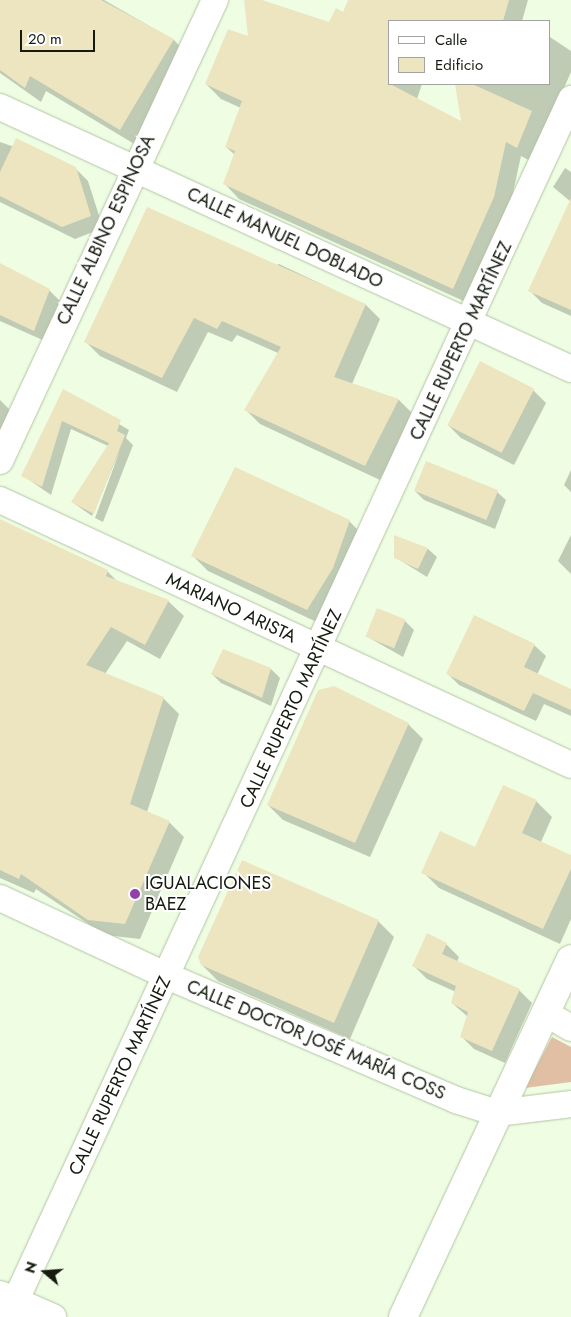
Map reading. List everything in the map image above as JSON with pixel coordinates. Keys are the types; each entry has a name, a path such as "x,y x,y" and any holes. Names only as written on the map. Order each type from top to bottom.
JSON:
{"main road":[{"path":"404,1317 497,1114 571,959"}],"street":[{"name":"CALLE ALBINO ESPINOSA","path":"0,461 133,168 215,0"},
{"name":"CALLE RUPERTO MARTÍNEZ","path":"8,1304 167,976 320,649 571,99"},
{"name":"CALLE MANUEL DOBLADO","path":"0,107 571,369"},
{"name":"MARIANO ARISTA","path":"0,500 571,765"},
{"name":"CALLE DOCTOR JOSÉ MARÍA COSS","path":"0,898 167,976 497,1114"},
{"path":"545,1013 571,1028"},
{"path":"497,1114 571,1104"},
{"path":"8,1304 53,1317"}],"shaded area":[{"path":"552,1037 571,1047 571,1082 525,1088"}],"building":[{"path":"0,0 101,0 174,39 120,130 30,76 25,88 0,70"},
{"path":"244,0 262,0 329,22 336,8 343,12 348,0 509,0 503,20 388,20 388,85 392,85 461,121 455,85 474,85 532,111 517,148 506,142 494,197 453,289 223,184 235,151 225,147 242,101 205,84 228,29 248,36"},
{"path":"16,138 76,167 91,216 62,227 0,196 0,172"},
{"path":"571,198 571,310 528,291"},
{"path":"147,207 366,304 334,377 399,399 365,466 244,410 281,347 222,321 217,329 194,318 162,378 84,342"},
{"path":"0,263 50,289 34,331 0,315"},
{"path":"480,361 534,389 502,453 447,425"},
{"path":"63,389 121,420 117,431 125,435 94,514 71,502 109,443 62,421 42,487 21,476"},
{"path":"426,461 498,490 486,520 414,491"},
{"path":"235,467 350,520 333,568 307,610 191,556"},
{"path":"0,519 108,570 106,576 169,600 145,645 111,627 86,665 164,697 130,804 170,821 125,924 88,920 21,874 19,879 0,870"},
{"path":"394,535 428,548 418,569 394,558"},
{"path":"377,608 406,620 394,648 365,637"},
{"path":"474,615 535,644 524,667 571,689 571,710 533,693 524,711 446,674"},
{"path":"223,649 271,668 262,698 211,674"},
{"path":"334,686 409,723 355,843 267,805 318,690"},
{"path":"503,785 537,800 522,833 571,855 571,869 543,929 421,873 440,831 475,847"},
{"path":"242,860 379,920 334,1023 201,965 198,957"},
{"path":"427,933 447,943 442,954 520,989 492,1051 460,1037 468,1012 451,1003 456,986 412,966"}],"place":[{"name":"IGUALACIONES BAEZ","path":"135,894"}]}
